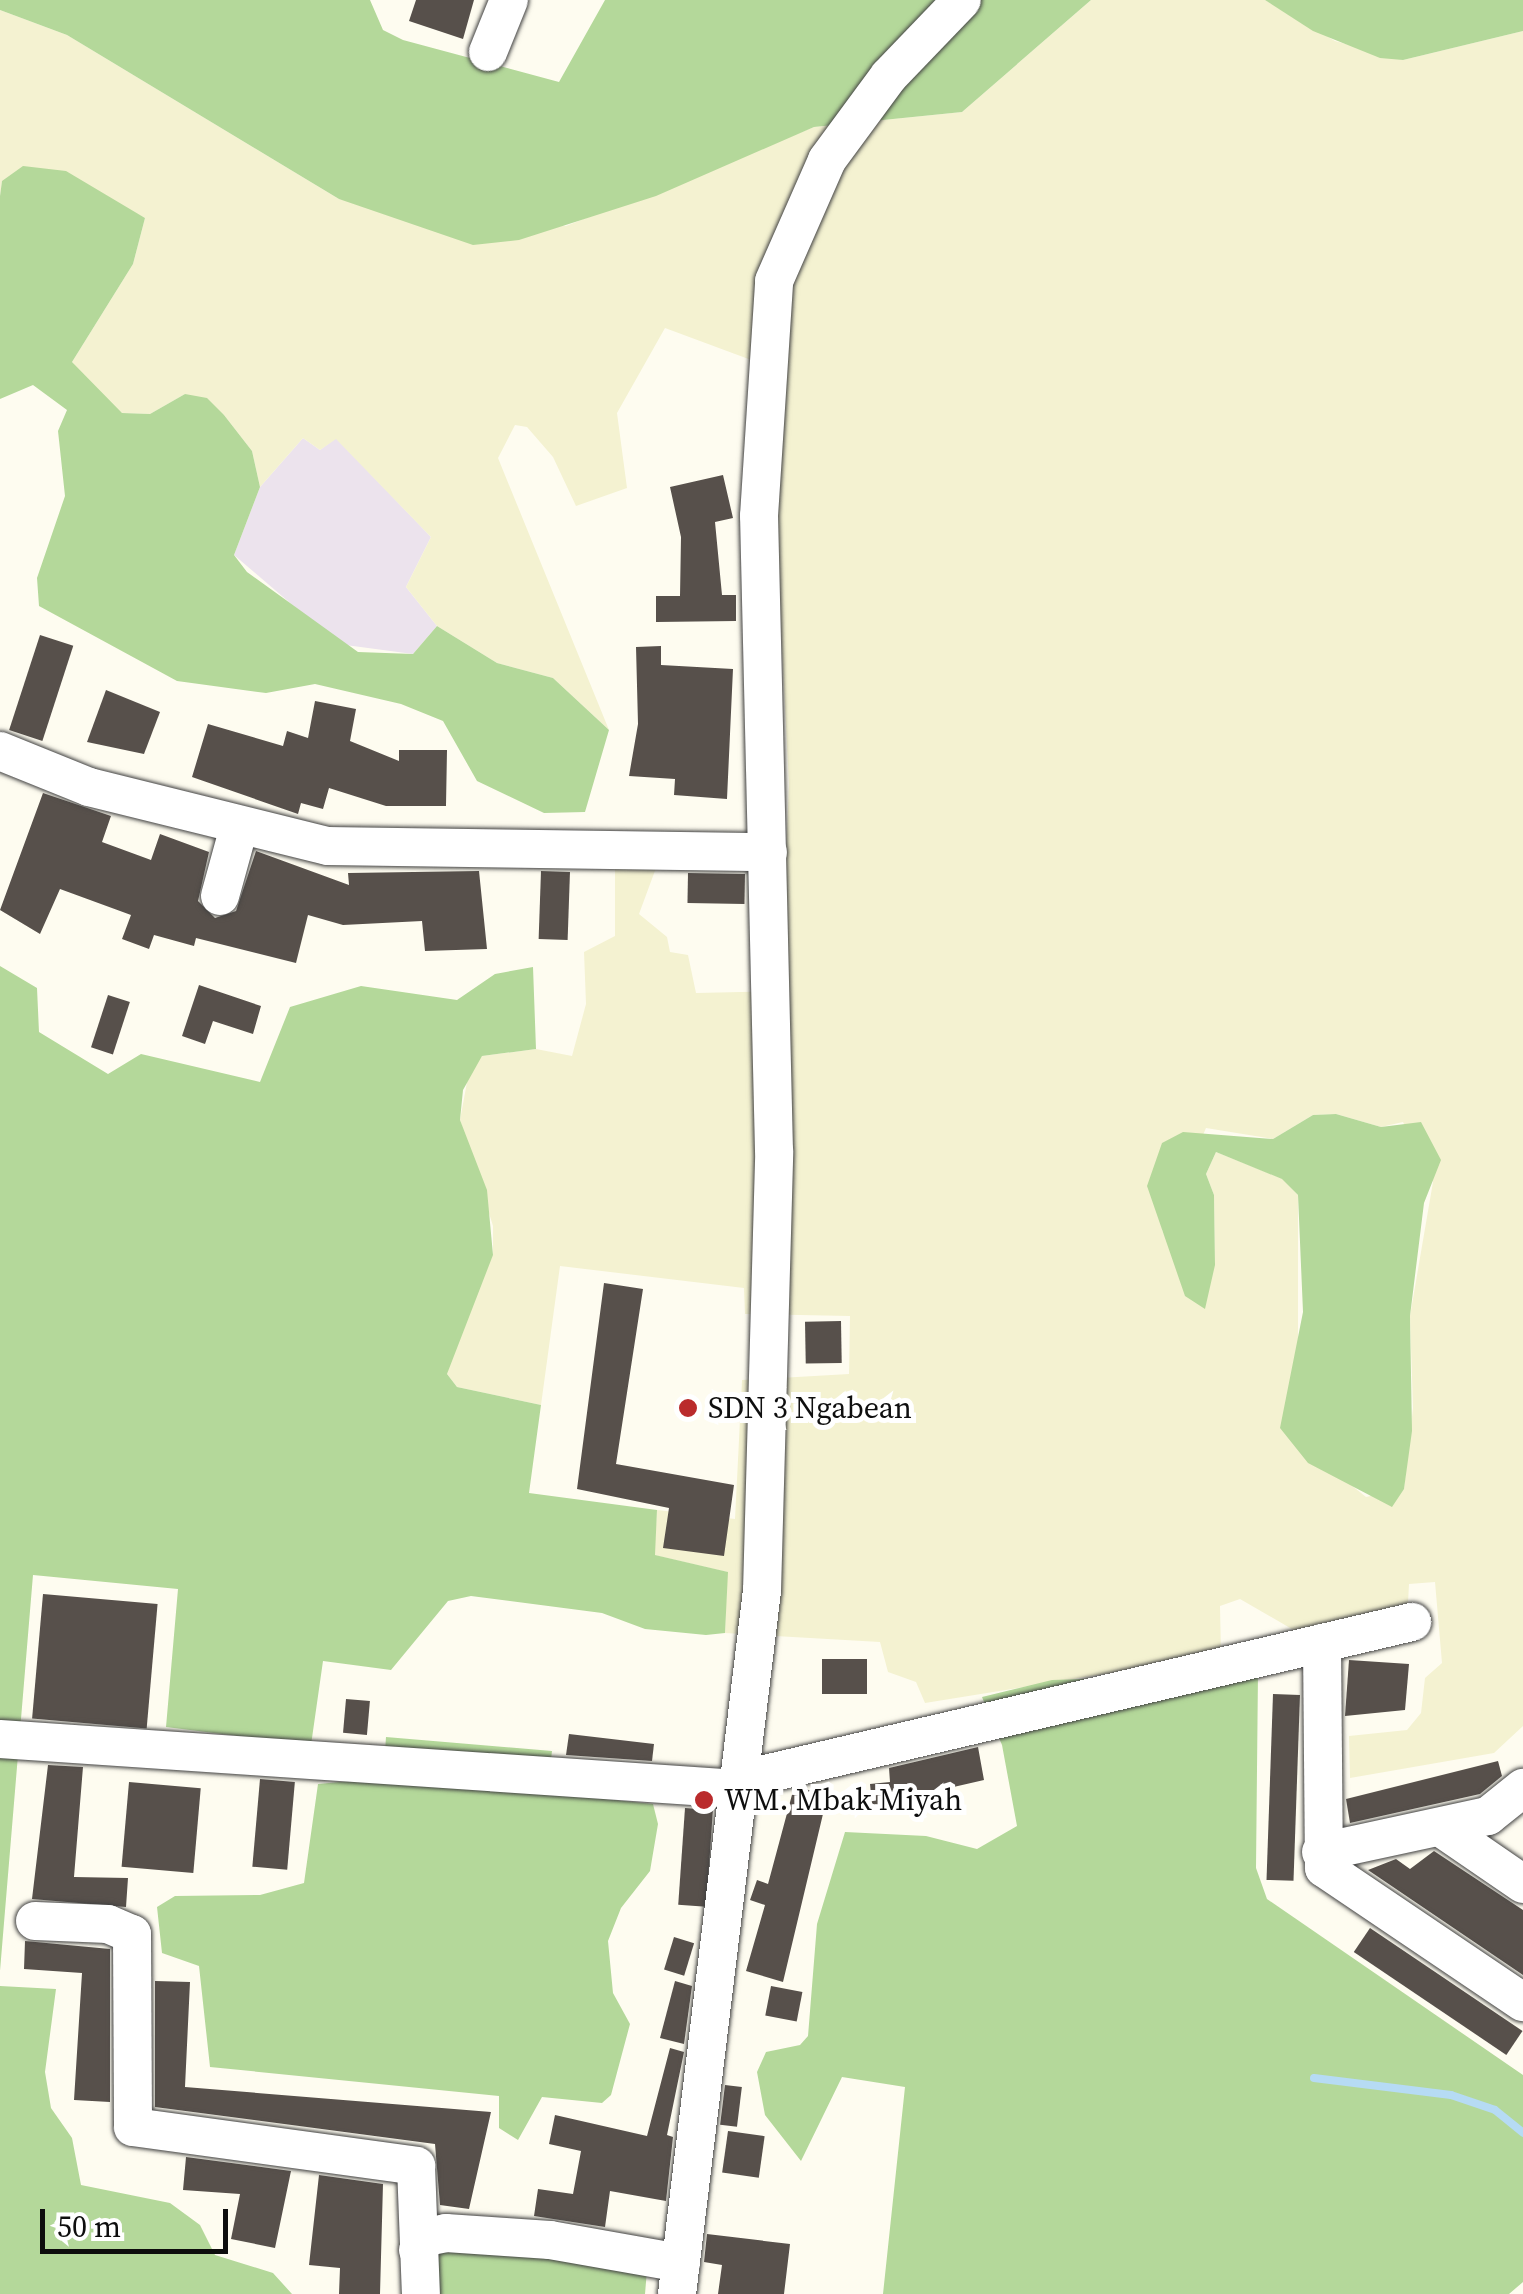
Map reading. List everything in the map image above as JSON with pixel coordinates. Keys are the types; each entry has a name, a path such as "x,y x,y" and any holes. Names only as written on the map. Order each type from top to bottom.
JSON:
{"street":[{"path":"488,52 509,0"},
{"path":"418,2250 427,2237 446,2233 550,2240 679,2278 762,1591 774,1151 758,516 774,281 827,160 889,76 962,0"},
{"path":"0,751 89,787 240,828 328,846 768,852"},
{"path":"220,896 240,828"},
{"path":"0,1739 737,1789 762,1774 1412,1622"},
{"path":"1322,1642 1321,1852 1332,1880 1523,2002"},
{"path":"1321,1852 1444,1829 1497,1812 1523,1788"},
{"path":"1444,1829 1523,1884"},
{"path":"35,1921 108,1924 132,1934 133,2127 416,2166 421,2294"}],"shaded area":[{"path":"1091,0 1265,0 1335,41 1403,60 1523,31 1523,1726 1494,1753 1350,1778 1349,1736 1407,1730 1421,1713 1425,1678 1442,1663 1435,1582 1409,1584 1408,1603 1297,1632 1240,1599 1220,1606 1221,1655 925,1703 916,1682 888,1672 880,1642 725,1633 727,1572 654,1555 657,1510 735,1519 742,1380 849,1374 850,1316 745,1314 744,1288 560,1266 541,1405 457,1387 447,1374 454,1347 493,1254 493,1226 460,1120 470,1066 482,1056 536,1049 572,1056 586,1004 584,952 615,936 615,866 656,868 639,914 667,937 670,952 688,955 696,993 780,991 789,784 772,455 786,373 665,328 617,413 627,488 576,506 553,457 527,427 515,425 498,458 609,730 553,678 497,663 437,626 406,587 431,537 336,439 320,450 303,438 260,487 252,451 224,415 185,394 150,414 122,413 101,398 72,362 133,264 145,218 104,197 2,181 0,196 0,10 67,35 339,199 566,226 814,127 962,112","holes":["1336,1114 1381,1127 1403,1122 1433,1182 1410,1316 1413,1408 1404,1489 1366,1497 1298,1442 1298,1195 1283,1179 1216,1152 1206,1174 1214,1195 1215,1265 1172,1251 1162,1230 1206,1128 1273,1139 1313,1115"]},
{"path":"303,438 320,450 336,438 431,537 406,587 437,626 413,654 338,644 234,555 260,487"}],"green space":[{"path":"0,0 370,0 383,30 403,40 559,82 605,0 1091,0 962,112 814,127 656,196 519,240 473,245 339,199 67,35 0,10"},
{"path":"1265,0 1523,0 1523,31 1403,60 1380,58 1313,31"},
{"path":"23,166 66,171 145,218 133,264 72,362 122,413 150,414 185,394 207,398 224,415 252,451 260,487 234,555 247,572 358,652 413,654 437,626 497,663 553,678 609,730 585,812 544,813 477,781 443,721 401,704 315,684 266,693 177,681 39,606 37,578 65,496 58,431 67,410 33,385 0,399 0,196 2,181"},
{"path":"0,966 37,988 39,1032 108,1074 141,1054 260,1082 290,1007 361,986 457,1000 495,974 533,967 536,1049 482,1056 463,1090 460,1120 487,1190 493,1255 447,1374 457,1387 541,1405 529,1493 657,1510 655,1555 728,1572 725,1633 706,1635 645,1629 602,1613 471,1596 448,1601 391,1670 323,1661 311,1745 166,1727 178,1589 33,1575 0,1971"},
{"path":"1336,1114 1381,1127 1421,1122 1441,1160 1424,1203 1410,1316 1412,1431 1404,1489 1392,1507 1308,1463 1280,1428 1303,1312 1298,1195 1282,1179 1216,1152 1206,1174 1214,1195 1215,1265 1205,1309 1185,1296 1147,1186 1162,1143 1183,1132 1273,1139 1313,1115"},
{"path":"1258,1673 1256,1868 1267,1899 1523,2075 1523,2282 1509,2294 883,2294 905,2087 842,2077 801,2161 765,2115 757,2072 766,2052 800,2045 808,2036 817,1924 845,1832 926,1836 977,1849 1017,1826 1002,1745 982,1697 1052,1680"},
{"path":"386,1737 552,1751 547,1793 653,1804 658,1824 650,1871 621,1908 608,1941 613,1993 630,2024 611,2095 602,2103 542,2097 518,2140 499,2128 499,2096 210,2067 199,1966 162,1953 157,1907 175,1896 260,1895 304,1883 318,1784 383,1778"},
{"path":"0,1986 56,1989 45,2072 51,2108 72,2138 81,2185 170,2203 200,2225 215,2255 273,2273 292,2294 0,2294"},
{"path":"438,2246 647,2270 645,2294 401,2294 409,2268"}],"building":[{"path":"416,0 474,0 463,39 409,21"},
{"path":"723,475 733,518 715,522 722,595 736,595 736,621 656,622 656,596 680,596 681,537 670,487"},
{"path":"40,635 73,646 42,741 9,730"},
{"path":"661,646 661,665 733,669 727,799 674,795 675,779 629,776 638,724 636,647"},
{"path":"106,690 160,712 144,754 87,742"},
{"path":"315,701 356,709 350,741 399,761 399,750 447,750 446,806 386,806 329,788 323,809 301,803 298,814 192,777 208,724 283,746 287,731 308,738"},
{"path":"43,793 111,816 102,842 151,860 160,834 209,852 198,901 215,918 236,911 256,851 349,885 348,873 479,871 487,949 425,951 422,921 343,925 308,915 296,963 196,938 194,946 154,935 149,949 122,939 131,915 60,889 40,934 0,910"},
{"path":"541,871 570,872 568,940 539,939"},
{"path":"688,873 745,874 744,904 687,903"},
{"path":"199,985 261,1006 253,1034 213,1021 205,1044 182,1036"},
{"path":"108,995 130,1002 113,1054 91,1047"},
{"path":"604,1283 643,1289 616,1464 734,1485 724,1556 663,1548 669,1508 577,1489"},
{"path":"841,1321 842,1363 806,1364 805,1322"},
{"path":"43,1594 158,1604 147,1729 32,1719"},
{"path":"822,1659 867,1659 867,1694 822,1694"},
{"path":"1349,1660 1409,1664 1405,1710 1345,1716"},
{"path":"1273,1694 1300,1695 1293,1881 1267,1880"},
{"path":"346,1699 370,1701 367,1735 343,1733"},
{"path":"569,1734 654,1744 652,1761 566,1755"},
{"path":"978,1747 984,1780 923,1794 924,1809 873,1814 870,1784 890,1782 889,1768"},
{"path":"1498,1761 1502,1776 1480,1794 1350,1823 1346,1799"},
{"path":"48,1765 83,1767 74,1877 128,1878 126,1907 32,1899"},
{"path":"260,1779 295,1782 287,1870 252,1867"},
{"path":"129,1782 201,1788 193,1873 122,1867"},
{"path":"803,1788 820,1794 814,1811 823,1814 783,1982 746,1971 765,1905 750,1900 757,1880 768,1884 793,1791"},
{"path":"685,1808 713,1810 706,1907 678,1905"},
{"path":"1434,1851 1523,1910 1523,1975 1368,1870 1396,1859 1410,1869"},
{"path":"1370,1928 1523,2031 1506,2055 1354,1952"},
{"path":"674,1937 694,1943 684,1976 664,1970"},
{"path":"25,1941 110,1949 110,2102 74,2100 82,1973 24,1969"},
{"path":"155,1981 190,1982 185,2087 491,2112 469,2209 440,2205 435,2144 155,2107"},
{"path":"675,1981 692,1986 684,2044 660,2038"},
{"path":"771,1986 802,1992 797,2022 765,2015"},
{"path":"670,2048 684,2052 667,2135 673,2137 666,2201 610,2191 605,2227 534,2216 538,2189 573,2194 581,2151 549,2144 555,2115 647,2136"},
{"path":"725,2085 742,2087 737,2127 720,2125"},
{"path":"728,2131 765,2136 759,2178 722,2173"},
{"path":"186,2157 291,2171 275,2248 231,2239 240,2194 183,2190"},
{"path":"319,2175 383,2184 380,2294 339,2294 340,2268 309,2265"},
{"path":"707,2234 790,2244 784,2294 718,2294 722,2265 704,2262"}],"waterway":[{"path":"1314,2078 1451,2095 1495,2110 1523,2133"}],"place":[{"name":"SDN 3 Ngabean","path":"688,1408"},
{"name":"WM. Mbak Miyah","path":"704,1800"}]}
